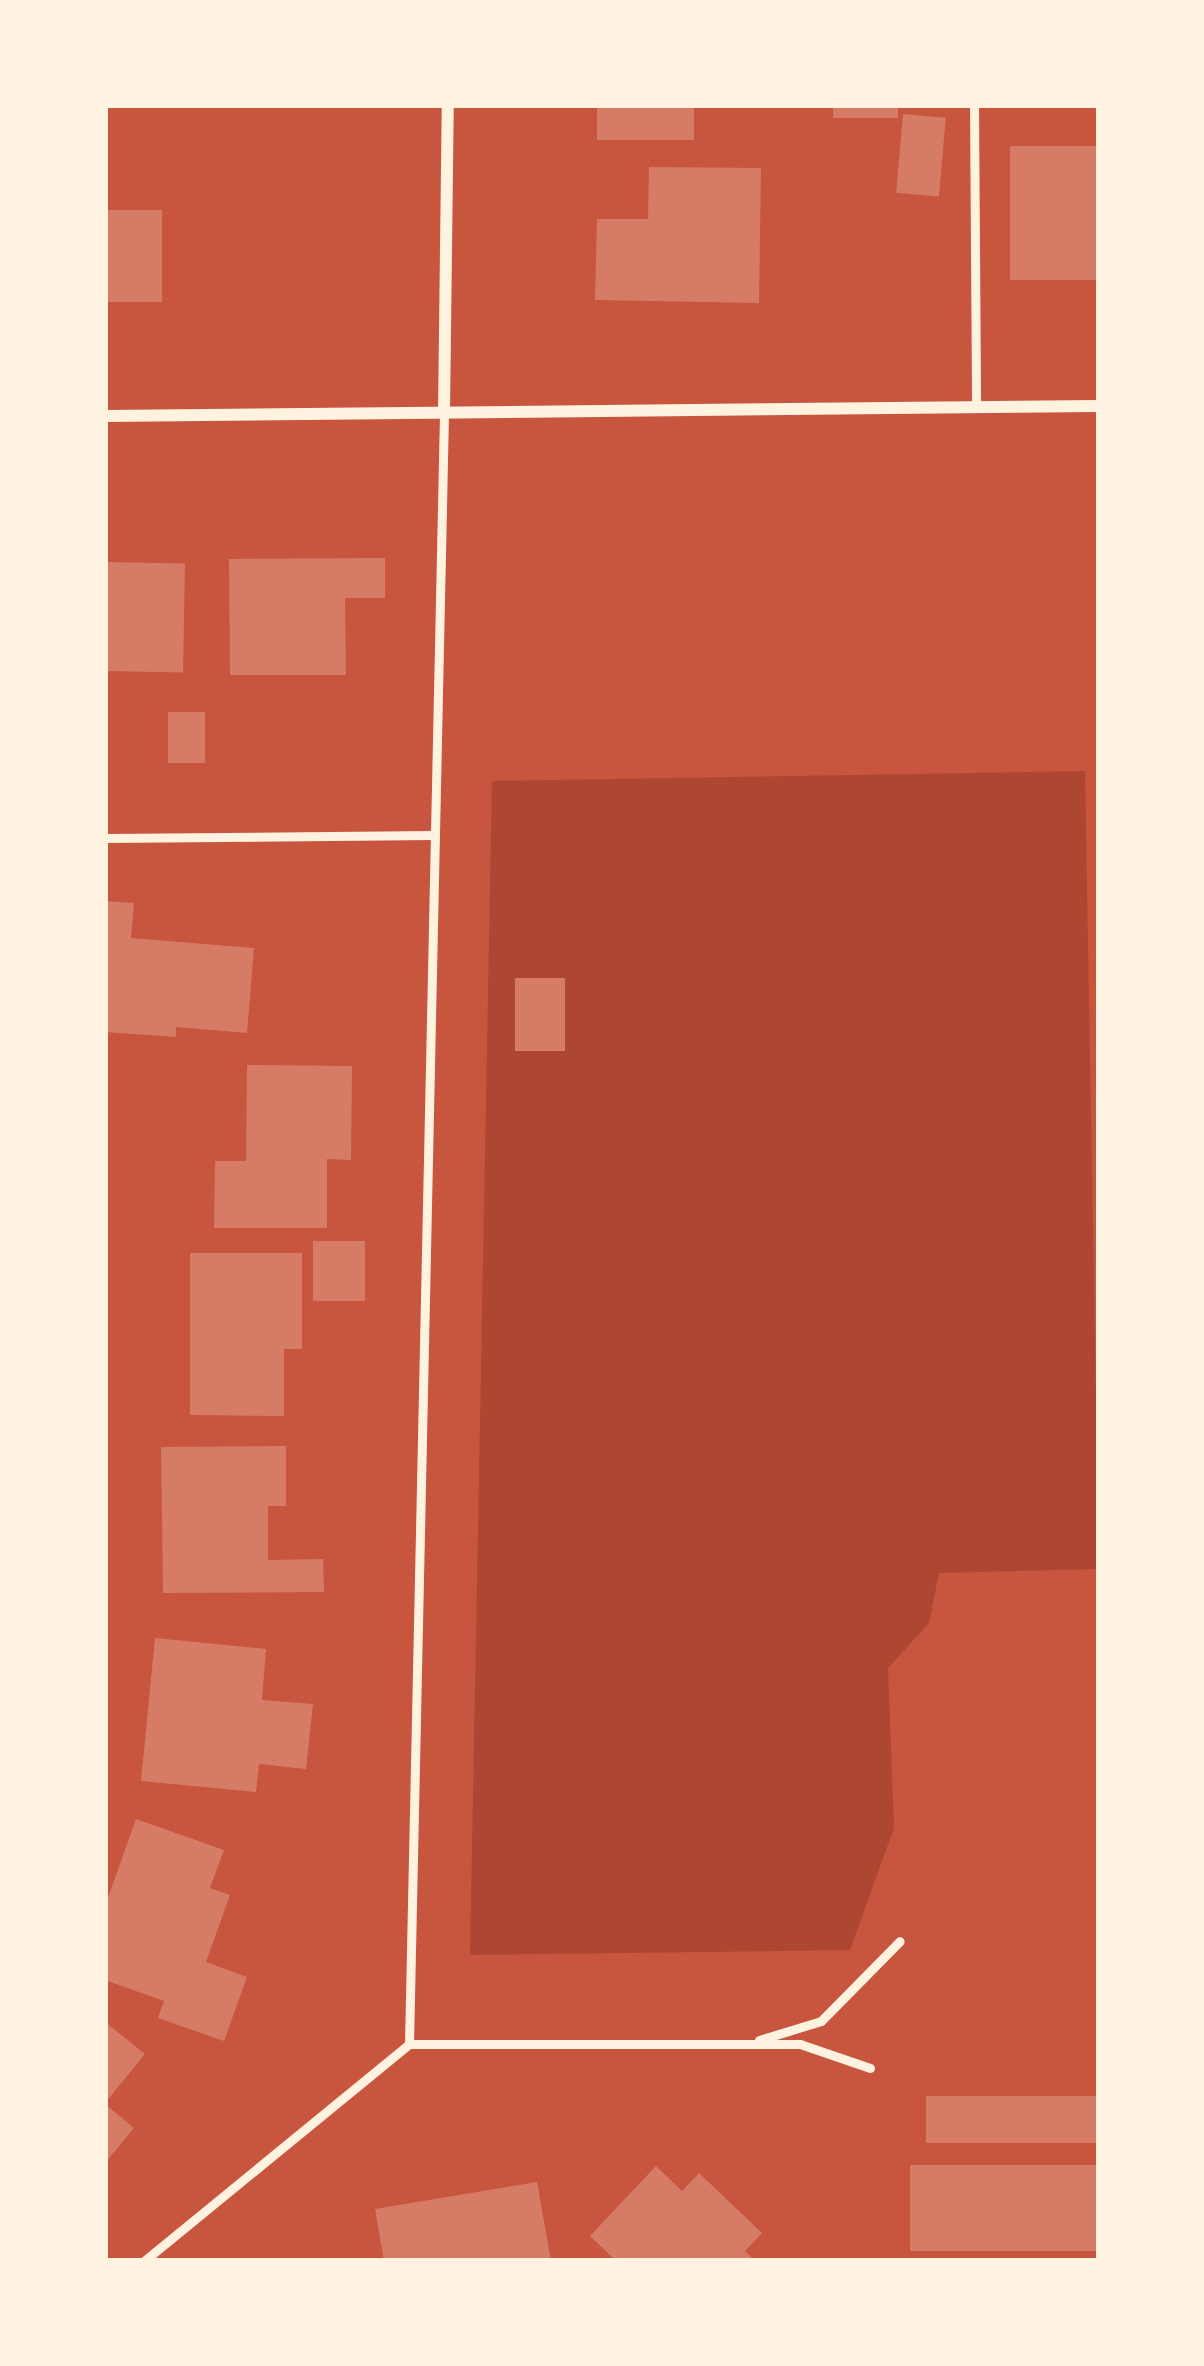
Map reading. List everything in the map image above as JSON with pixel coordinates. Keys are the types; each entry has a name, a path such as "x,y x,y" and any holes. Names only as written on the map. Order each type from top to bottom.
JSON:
{"street":[{"path":"444,413 448,105"},
{"path":"105,416 1099,406"}],"lane":[{"path":"974,105 976,407"},
{"path":"409,2044 444,413"},
{"path":"105,838 435,835"},
{"path":"748,2044 821,2021 900,1941"},
{"path":"144,2261 409,2044 800,2044 870,2068"}],"shaded area":[{"path":"1085,771 1099,1569 939,1573 929,1623 888,1668 894,1828 850,1950 470,1955 492,781"}],"building":[{"path":"597,105 694,105 694,140 597,140"},
{"path":"833,105 898,105 898,118 833,118"},
{"path":"903,114 946,118 939,196 896,193"},
{"path":"1010,146 1099,146 1099,280 1010,280"},
{"path":"649,167 761,168 759,303 595,300 597,219 648,219"},
{"path":"107,210 162,210 162,302 107,302"},
{"path":"385,558 385,598 345,598 346,675 230,675 229,559"},
{"path":"105,562 185,563 183,672 105,671"},
{"path":"168,712 205,712 205,763 168,763"},
{"path":"105,901 134,903 131,938 254,948 247,1033 176,1027 176,1037 105,1032"},
{"path":"515,978 565,978 565,1051 515,1051"},
{"path":"247,1065 352,1066 351,1160 327,1159 327,1228 214,1228 215,1161 246,1161"},
{"path":"313,1241 365,1241 365,1301 313,1301"},
{"path":"190,1253 302,1253 302,1349 284,1349 284,1416 190,1415"},
{"path":"286,1446 286,1506 268,1506 268,1560 323,1559 324,1592 163,1593 161,1447"},
{"path":"155,1638 266,1649 262,1700 313,1704 306,1769 259,1764 256,1792 141,1781"},
{"path":"136,1819 224,1850 210,1888 230,1895 206,1962 247,1977 224,2041 158,2018 164,2001 105,1980 105,1906"},
{"path":"105,2022 145,2054 105,2103"},
{"path":"926,2096 1099,2096 1099,2143 926,2143"},
{"path":"105,2104 134,2128 105,2163"},
{"path":"910,2165 1099,2165 1099,2251 910,2251"},
{"path":"656,2166 682,2191 699,2173 762,2233 745,2251 755,2261 616,2261 590,2236"},
{"path":"537,2182 551,2261 384,2261 375,2209"}]}
